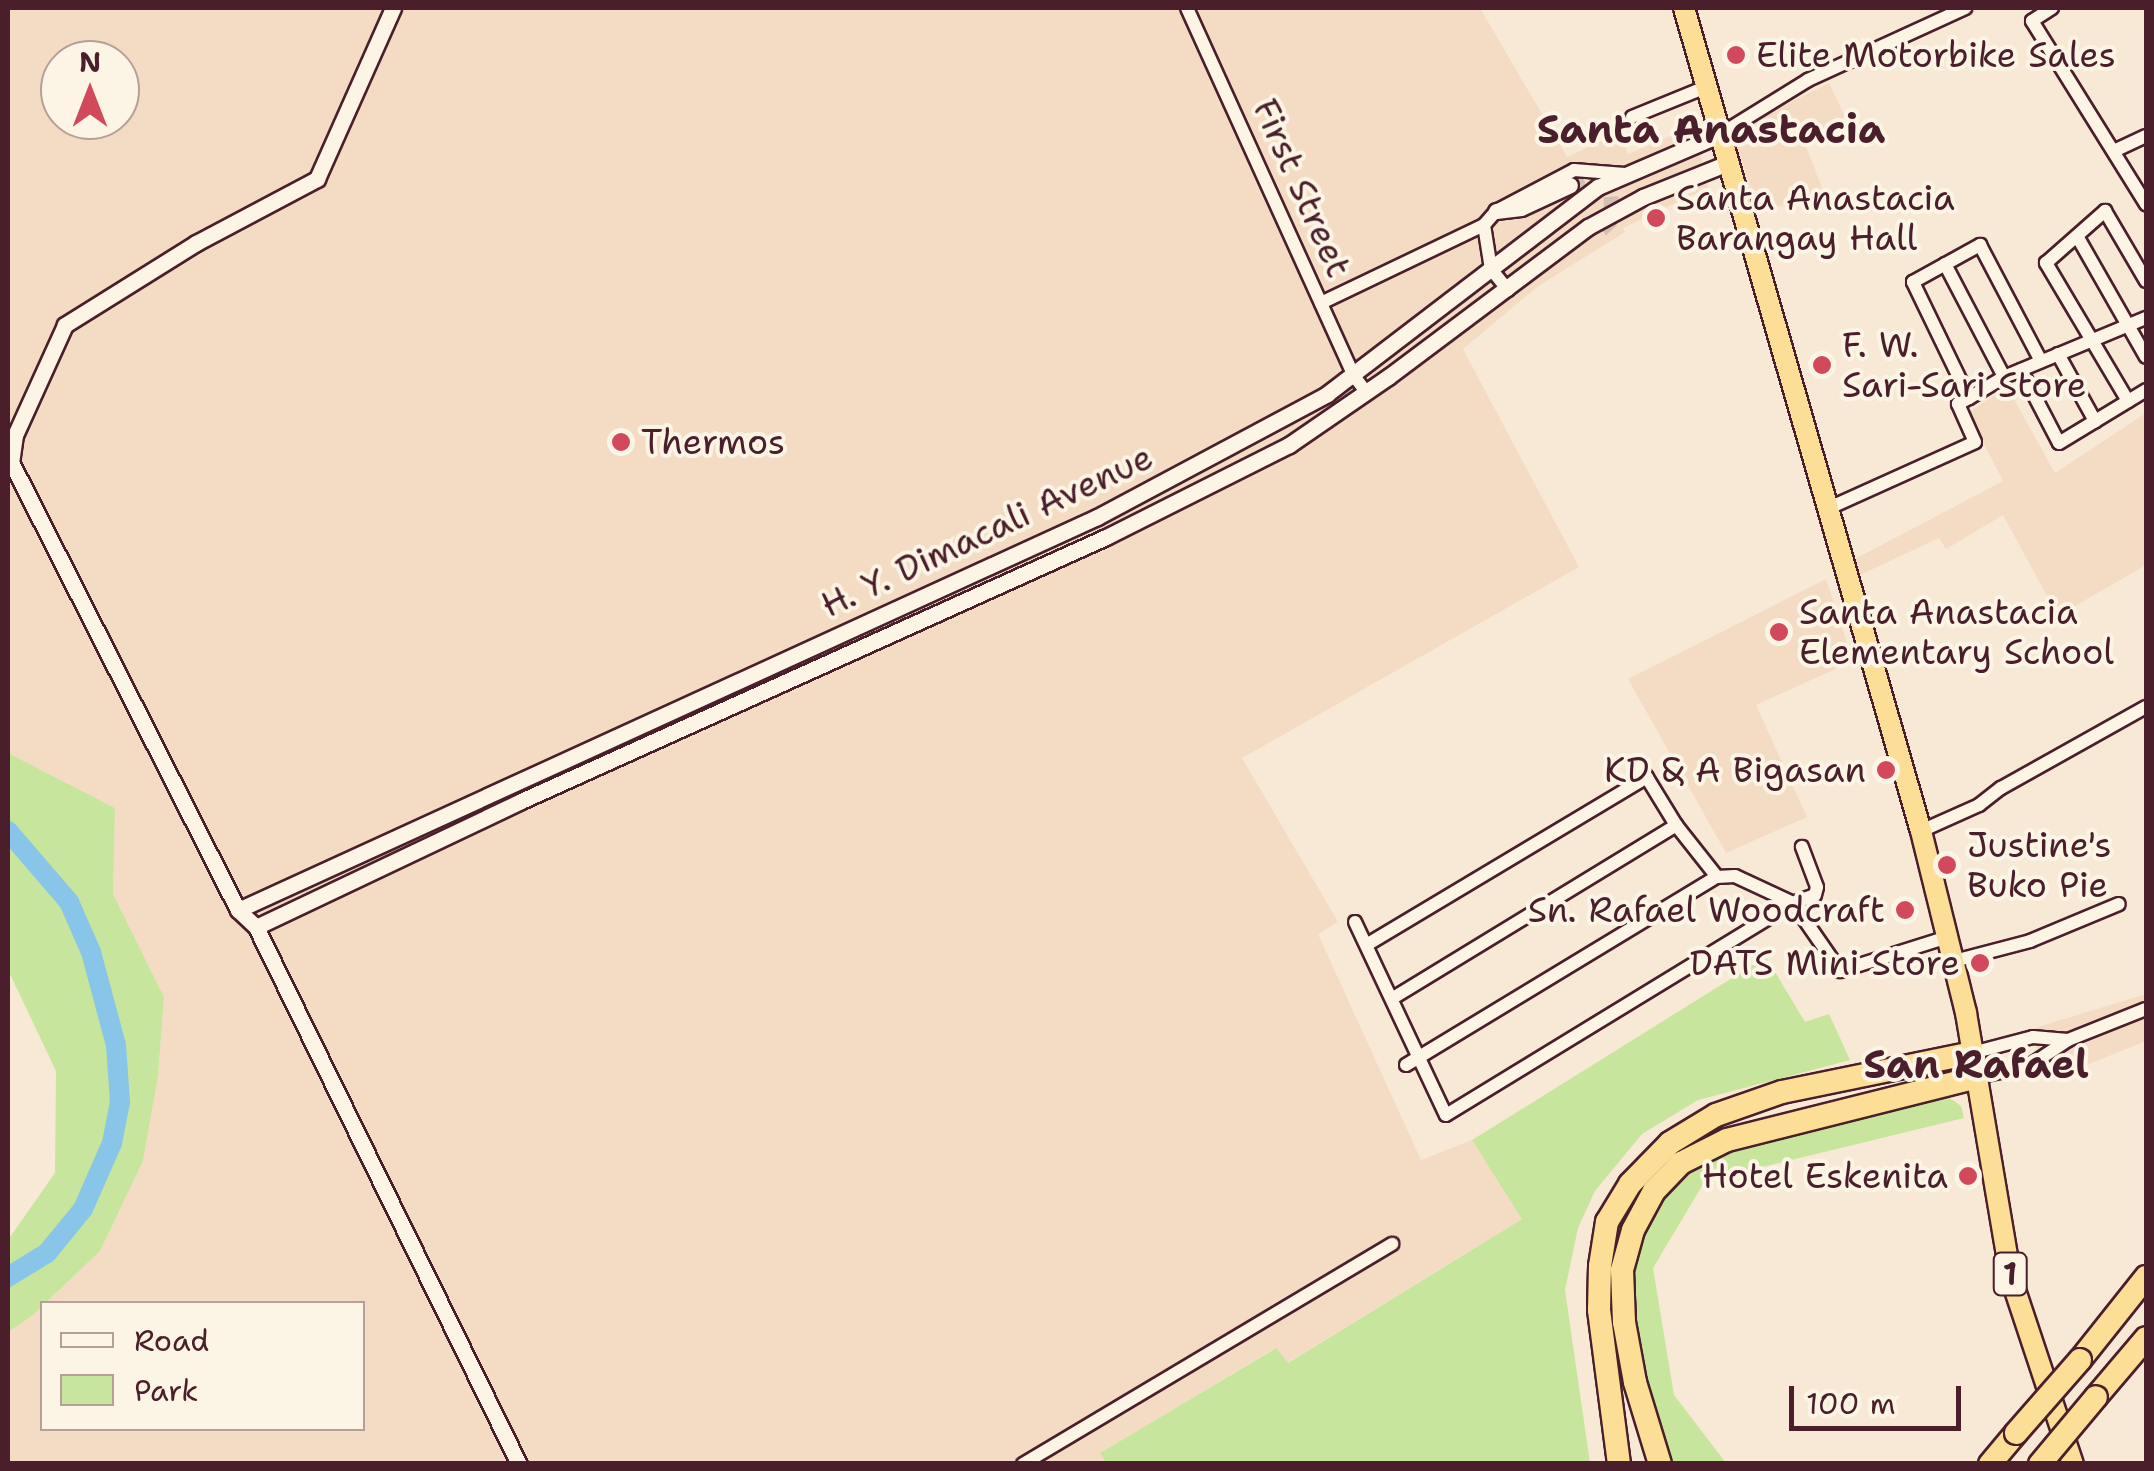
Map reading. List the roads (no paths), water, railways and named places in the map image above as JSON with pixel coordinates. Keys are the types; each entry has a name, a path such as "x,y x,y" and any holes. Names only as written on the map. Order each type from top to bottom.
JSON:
{"highway":[{"name":"1","path":"1684,8 1922,832 1954,961 2011,1278 2073,1464"},
{"path":"1619,1464 1598,1310 1608,1222 1630,1184 1670,1143 1716,1114 1782,1092 1972,1053"},
{"path":"1660,1464 1634,1382 1622,1270 1633,1230 1654,1191 1681,1163 1727,1140 1977,1078"},
{"path":"1990,1464 2146,1278"},
{"path":"2040,1464 2146,1342"}],"street":[{"path":"393,8 318,179 196,243 65,325 11,450 11,462 238,910 256,928 519,1464"},
{"name":"First Street","path":"1187,8 1354,376 1366,392"},
{"path":"1720,135 1808,80 1965,8"},
{"path":"2052,8 2032,21 2140,184 2146,204"},
{"path":"1632,117 1706,87"},
{"name":"H. Y. Dimacali Avenue","path":"238,910 1097,517 1354,376 1598,187 1720,135"},
{"path":"2116,150 2146,136"},
{"path":"1661,157 1671,186"},
{"name":"H. Y. Dimacali Avenue","path":"256,928 521,801 1106,537 1289,445 1508,290 1588,227 1728,163"},
{"path":"1321,303 1484,225 1496,211 1574,170 1626,174"},
{"path":"1496,211 1522,208 1570,185"},
{"path":"2128,402 2046,263 2105,210 2146,281"},
{"path":"1484,225 1490,269 1508,290"},
{"path":"1532,270 1595,235"},
{"path":"2077,236 2146,357"},
{"path":"1969,398 1913,282 1980,245 2040,362"},
{"path":"1945,264 2004,377"},
{"path":"1830,508 1975,442 1958,404 2004,377 2146,318"},
{"path":"2058,354 2096,421"},
{"path":"2021,370 2059,443 2146,390"},
{"path":"1097,517 1106,537"},
{"path":"1922,832 1979,805 2001,788 2146,707"},
{"path":"1638,763 1676,825 1717,877"},
{"path":"1368,944 1647,777"},
{"path":"1392,998 1676,825"},
{"path":"1355,922 1392,998 1413,1062 1446,1115 1793,903 1815,895 1817,886 1802,847"},
{"path":"1413,1062 1717,877 1735,876 1793,903 1840,971 1948,936"},
{"path":"1954,961 2030,941 2119,904"},
{"path":"1977,1078 2029,1066 2068,1040 2146,1009"},
{"path":"2018,1040 2029,1066"},
{"path":"1972,1053 2018,1040 2068,1040"},
{"path":"1023,1464 1392,1244"}],"waterway":[{"path":"8,831 69,902 91,952 116,1045 120,1102 112,1143 83,1209 47,1253 8,1277"}],"tunnel":[{"path":"1570,185 1593,181 1611,196 1612,219 1595,235"}],"place":[{"name":"Elite Motorbike Sales","path":"1736,55"},
{"name":"Santa Anastacia Barangay Hall","path":"1656,218"},
{"name":"F. W. Sari-Sari Store","path":"1822,365"},
{"name":"Thermos","path":"621,442"},
{"name":"Santa Anastacia Elementary School","path":"1779,632"},
{"name":"KD & A Bigasan","path":"1886,770"},
{"name":"Justine's Buko Pie","path":"1947,865"},
{"name":"Sn. Rafael Woodcraft","path":"1905,910"},
{"name":"DATS Mini Store","path":"1980,963"},
{"name":"Hotel Eskenita","path":"1968,1176"}],"district":[{"name":"Santa Anastacia","path":"1711,129"},
{"name":"San Rafael","path":"1976,1064"}]}
